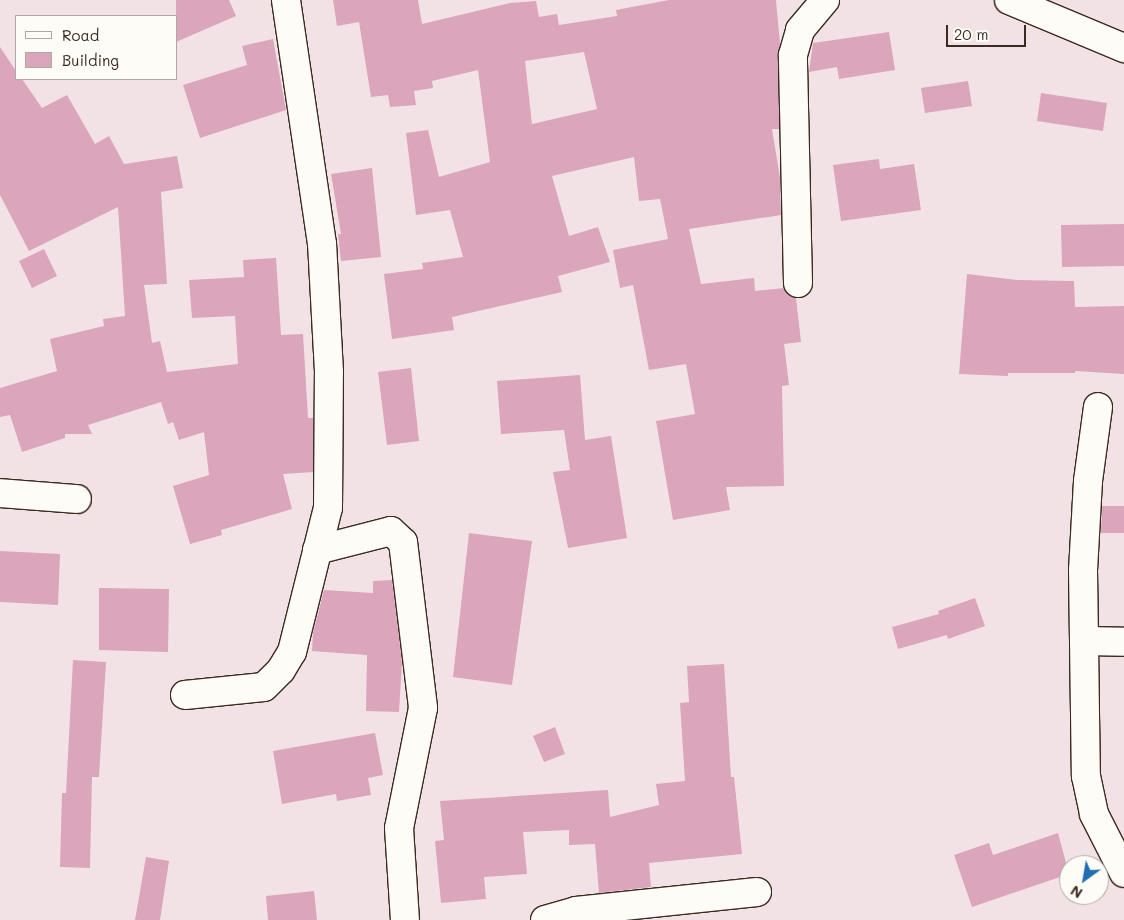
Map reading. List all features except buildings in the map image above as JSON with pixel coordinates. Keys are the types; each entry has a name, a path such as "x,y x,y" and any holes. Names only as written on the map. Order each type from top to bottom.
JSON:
{"street":[{"path":"798,283 793,55 800,30 825,0"},
{"path":"1009,0 1124,48"},
{"path":"185,695 264,687 281,670 292,652 328,508 329,372 323,274 291,1"},
{"path":"1098,407 1086,500 1083,570 1086,776 1094,814 1124,873"},
{"path":"0,492 77,499"},
{"path":"317,550 391,531 403,542 423,708 399,828 405,920"},
{"path":"1085,642 1124,642"},
{"path":"545,920 576,911 757,892"}]}
